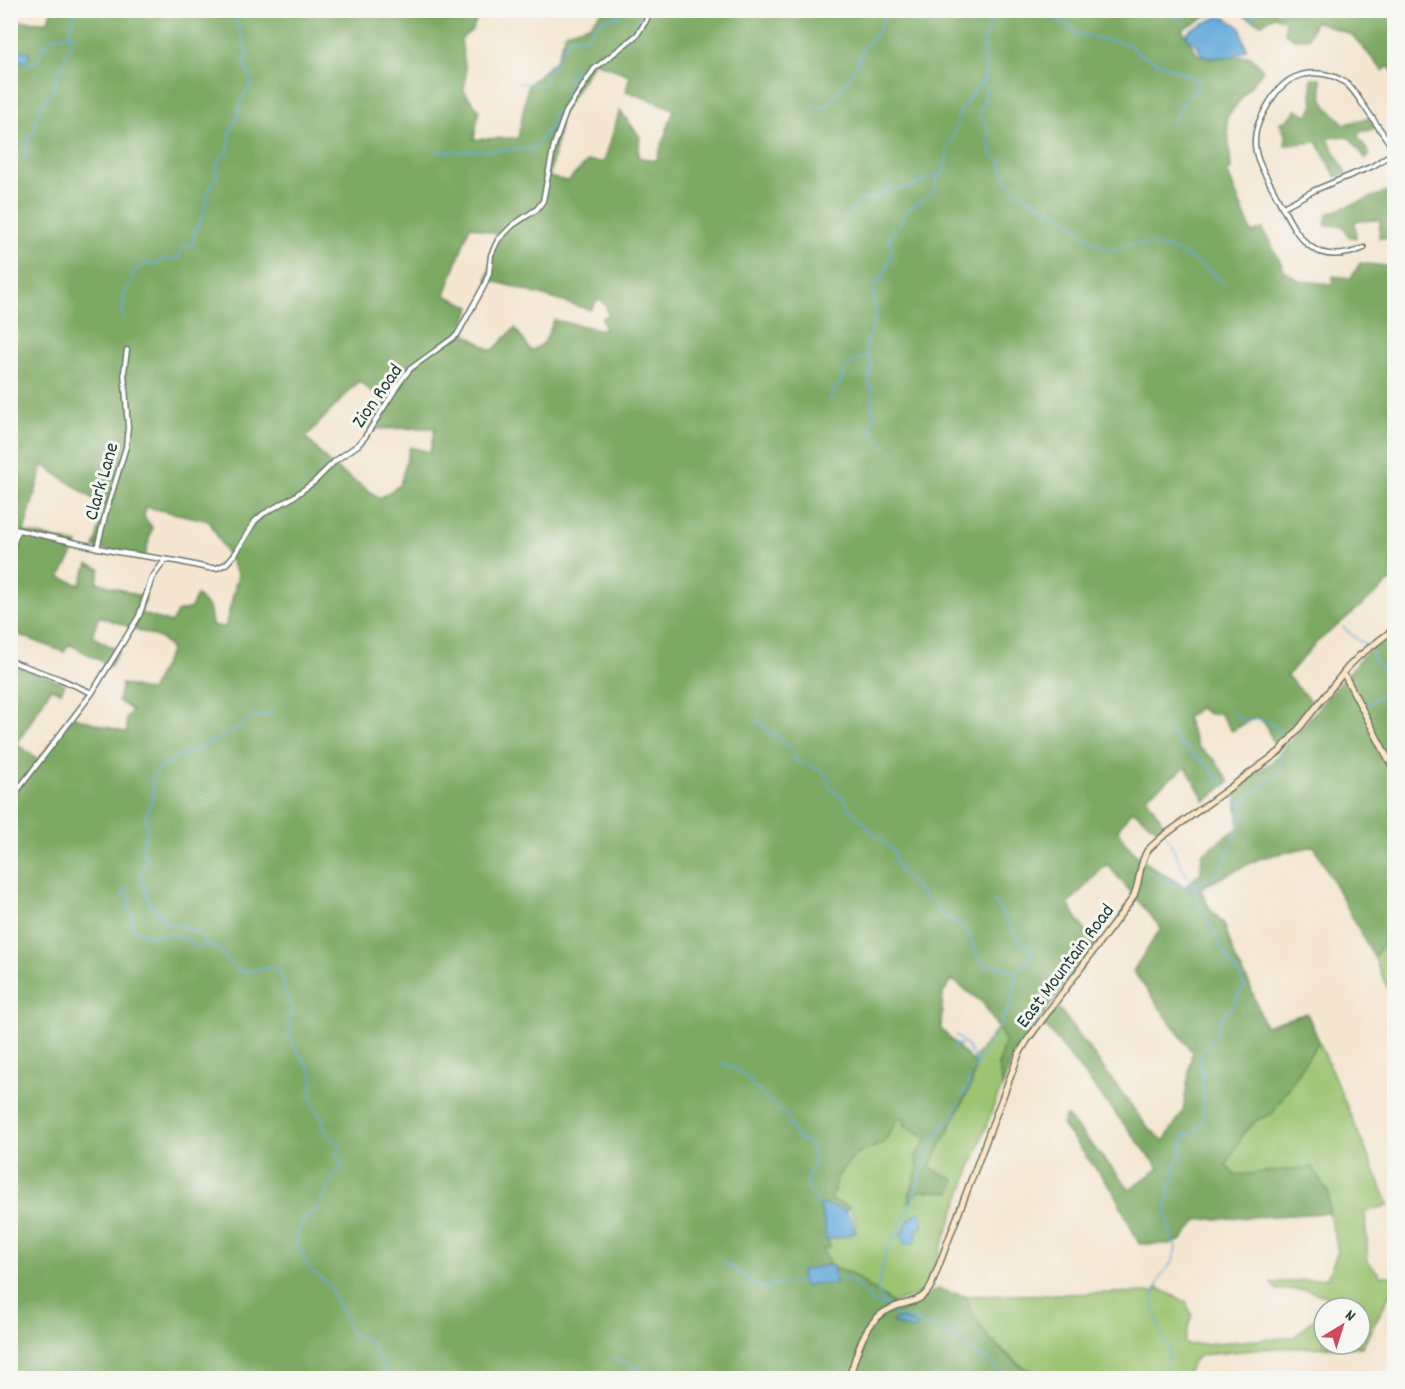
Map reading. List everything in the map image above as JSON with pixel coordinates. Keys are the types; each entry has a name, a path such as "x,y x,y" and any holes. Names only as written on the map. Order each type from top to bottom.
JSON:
{"street":[{"name":"Zion Road","path":"10,528 97,548 211,568 226,564 235,554 255,521 315,482 335,461 358,445 410,369 457,335 484,286 489,273 491,255 498,240 513,225 537,209 543,201 554,145 566,112 594,69 638,35 650,10"},
{"path":"1283,207 1315,190 1373,166 1394,153 1355,93 1334,77 1307,74 1285,83 1274,95 1260,120 1255,135 1256,152 1259,163 1299,237 1314,249 1328,254 1340,255 1364,248"},
{"name":"Clark Lane","path":"97,548 126,447 128,427 124,372 127,350"},
{"path":"10,554 18,530"},
{"path":"10,800 92,693 139,616 150,582 165,560"},
{"name":"East Mountain Road","path":"849,1378 860,1345 874,1322 892,1308 922,1298 932,1286 1018,1057 1132,899 1146,853 1162,837 1279,752 1342,673 1359,656 1395,629"},
{"path":"10,661 92,693"},
{"path":"1342,673 1395,770"}],"green space":[{"path":"51,10 481,11 472,30 461,39 466,72 464,91 479,110 474,139 518,138 528,85 556,60 566,32 589,25 603,11 1218,11 1182,29 1198,55 1207,58 1250,56 1263,70 1227,117 1231,169 1227,171 1252,233 1263,229 1285,271 1300,281 1332,284 1333,276 1351,278 1360,263 1394,267 1394,579 1316,643 1287,676 1314,704 1276,749 1266,725 1257,716 1232,731 1219,713 1209,714 1199,708 1186,718 1198,747 1215,760 1229,782 1205,801 1186,767 1146,797 1164,824 1158,830 1132,810 1118,829 1137,855 1185,887 1201,872 1202,854 1239,827 1234,789 1272,762 1363,656 1394,631 1394,764 1388,751 1383,753 1394,775 1394,929 1374,957 1314,846 1261,858 1200,888 1210,909 1224,924 1235,958 1249,983 1265,1026 1307,1013 1319,1041 1272,1114 1257,1120 1243,1134 1226,1166 1235,1175 1312,1167 1329,1194 1329,1213 1197,1220 1182,1240 1171,1244 1139,1244 1114,1192 1062,1125 1066,1115 1130,1189 1159,1168 1047,1028 1042,1027 1058,1007 1145,1124 1164,1141 1183,1111 1192,1052 1133,971 1161,928 1107,864 1068,904 1089,937 1098,941 1013,1056 1003,1086 998,1066 1005,1040 983,1003 952,980 943,993 941,1029 976,1065 971,1085 929,1168 955,1180 951,1192 919,1191 907,1203 918,1168 916,1156 927,1138 905,1126 904,1118 898,1118 884,1143 856,1154 837,1177 831,1200 849,1207 826,1238 830,1247 823,1248 830,1267 850,1273 892,1303 892,1306 905,1304 938,1289 966,1296 981,1327 1004,1353 1027,1369 1058,1378 11,1378 10,663 65,684 61,692 51,688 17,744 39,760 72,716 127,733 126,718 132,710 118,701 122,684 150,691 171,650 162,639 99,616 92,636 119,651 110,666 69,644 64,652 11,632 11,555 17,533 13,533 15,525 10,523 11,21 48,22","holes":["594,62 630,75 626,91 674,109 656,161 638,157 640,137 620,110 604,162 588,161 568,181 549,177 560,124 556,122","470,226 500,235 487,279 590,310 599,299 606,305 608,316 602,317 604,330 554,320 544,343 531,351 515,328 492,351 461,331 471,307 445,295","359,381 386,404 370,429 435,428 430,452 410,447 400,485 380,498 331,465 306,437","43,465 105,507 94,548 145,557 152,527 144,517 146,507 209,521 238,575 225,627 212,625 210,609 197,595 191,608 177,612 171,623 140,613 146,598 97,582 100,569 88,564 80,585 60,577 78,544 24,532"]},
{"path":"1234,11 1394,11 1394,74 1389,66 1383,71 1352,35 1315,21 1309,38 1294,39 1285,33 1285,20 1274,16 1261,24"},
{"path":"1311,78 1321,78 1323,100 1345,124 1368,118 1376,129 1360,132 1358,137 1370,155 1366,159 1350,138 1334,136 1328,139 1346,173 1336,177 1317,142 1285,145 1286,135 1280,122 1286,121 1297,110 1308,115 1313,107"},
{"path":"1391,190 1394,195 1394,239 1379,238 1380,220 1355,221 1356,238 1348,236 1343,226 1325,225 1327,214"},
{"path":"1394,929 1394,1003 1374,957"},
{"path":"998,1028 1005,1040 998,1066 1003,1086 936,1261 926,1286 916,1296 892,1303 850,1273 830,1267 823,1248 830,1247 827,1238 841,1237 855,1231 856,1224 849,1207 831,1200 837,1177 856,1154 884,1143 898,1117 905,1118 905,1126 928,1138 916,1156 918,1168 908,1202 919,1191 971,1085 976,1065 972,1061"},
{"path":"1319,1041 1389,1205 1365,1212 1368,1262 1381,1276 1394,1276 1394,1287 1372,1328 1372,1296 1325,1296 1307,1290 1277,1290 1271,1283 1327,1278 1338,1251 1329,1213 1329,1194 1235,1175 1226,1166 1243,1134 1257,1120 1272,1114"},
{"path":"1158,1288 1186,1302 1192,1315 1184,1343 1189,1345 1295,1337 1312,1321 1312,1348 1274,1348 1201,1355 1193,1361 1185,1378 1058,1378 1025,1368 988,1338 969,1308 966,1296 1155,1292"}],"water":[{"path":"1218,17 1226,18 1241,28 1247,49 1231,56 1201,55 1197,45 1187,38 1187,33"},
{"path":"16,51 29,52 26,62 15,60 13,54"},
{"path":"819,1204 839,1208 847,1213 855,1232 826,1240"},
{"path":"919,1212 922,1213 922,1227 918,1229 915,1243 904,1244 900,1234 908,1220"},
{"path":"827,1265 833,1266 835,1284 811,1284 805,1287 801,1271"},
{"path":"898,1319 913,1323 917,1326 916,1329 894,1324 893,1322"}],"waterway":[{"path":"24,158 29,136 34,134 35,122 42,104 53,91 69,51 72,39 70,31 76,10"},
{"path":"123,319 122,306 134,271 144,264 153,265 165,259 179,257 183,248 191,245 195,229 206,207 208,192 217,177 218,162 229,150 230,132 239,114 240,102 251,85 251,76 244,63 248,59 247,52 233,10"},
{"path":"545,83 547,72 569,38 586,36 601,21 619,16 621,10"},
{"path":"563,107 563,103 567,100 564,95 565,91 572,87 568,78 576,69 608,53 617,43 629,37 631,29 637,27 637,22 645,10"},
{"path":"811,106 826,108 848,80 864,48 891,10"},
{"path":"995,10 985,39 983,59 987,64 984,79 985,96 984,104 979,111 980,118 988,126 992,155 1000,161 1006,177 1018,192 1062,216 1103,249 1112,250 1135,244 1172,249 1205,268 1225,283"},
{"path":"1038,10 1071,27 1076,34 1128,44 1139,54 1200,83 1182,105 1172,123"},
{"path":"1155,10 1184,19"},
{"path":"1250,20 1259,10"},
{"path":"1341,10 1358,18"},
{"path":"26,62 29,64 37,62 43,47 54,37 70,34"},
{"path":"829,402 834,390 842,380 845,369 866,354 867,340 877,314 874,287 887,270 893,250 888,240 902,221 905,212 931,194 945,169 947,152 959,115 984,78"},
{"path":"519,83 541,84"},
{"path":"437,152 532,150 549,129 553,119 551,116 559,110"},
{"path":"836,216 848,216 857,204 878,196 888,188 909,189 940,174"},
{"path":"867,355 872,365 868,383 874,391 872,404 875,415 871,427 874,437 886,446"},
{"path":"1343,627 1367,645"},
{"path":"1372,651 1375,662 1394,681"},
{"path":"1367,706 1394,683"},
{"path":"273,709 268,715 254,716 232,732 181,756 174,757 172,762 161,766 151,780 153,797 145,818 148,826 142,843 144,846 142,853 149,860 141,871 141,878 149,898 149,905 157,908 156,912 163,916 164,922 176,923 198,933 237,969 245,972 267,968 279,971 293,1013 288,1018 292,1042 313,1074 311,1100 323,1118 328,1133 340,1145 336,1157 343,1164 333,1176 317,1210 302,1222 296,1241 311,1271 324,1280 330,1288 349,1330 357,1339 368,1339 390,1378"},
{"path":"1233,713 1242,720 1257,719 1271,723 1280,733 1281,742"},
{"path":"756,721 778,737 800,763 823,771 828,778 829,786 843,797 848,808 891,848 900,871 945,919 949,917 955,921 969,936 975,952 989,968 1003,966 1014,973 1017,978 1010,1007 1000,1027"},
{"path":"1170,731 1180,745 1201,759 1226,786"},
{"path":"1146,870 1187,889 1219,873 1239,827 1243,812 1240,805 1283,769 1280,762 1284,752"},
{"path":"1232,791 1239,803"},
{"path":"1165,1378 1170,1352 1161,1332 1153,1304 1161,1276 1173,1261 1176,1248 1170,1233 1166,1208 1176,1175 1175,1166 1182,1155 1181,1147 1186,1133 1190,1135 1203,1122 1204,1073 1200,1067 1200,1058 1215,1035 1223,1016 1236,1002 1245,987 1230,963 1196,897 1196,890 1167,836"},
{"path":"130,888 122,894 132,899 132,902 126,905 133,914 132,929 153,937 176,934 178,937 185,937 194,945 209,946"},
{"path":"992,899 1014,934 1031,948 1032,954 1024,966 1014,973"},
{"path":"977,1063 997,1032"},
{"path":"956,1035 967,1046 977,1063 972,1073"},
{"path":"952,1046 962,1044"},
{"path":"722,1062 746,1076 753,1086 777,1105 787,1116 795,1136 809,1144 814,1152 814,1163 806,1181 809,1192 819,1204"},
{"path":"962,1097 970,1077"},
{"path":"888,1307 877,1291 886,1253 910,1207 924,1167 926,1154 946,1121 953,1118 960,1102"},
{"path":"724,1264 756,1286 767,1289 770,1285 803,1282"},
{"path":"834,1275 856,1284 874,1305 886,1304"},
{"path":"891,1313 897,1317 913,1319 925,1326 937,1327 949,1336 957,1338 970,1350 976,1348 979,1357 989,1359 995,1368 999,1368 1002,1375 1008,1378"},
{"path":"614,1360 623,1361 653,1378"}]}
